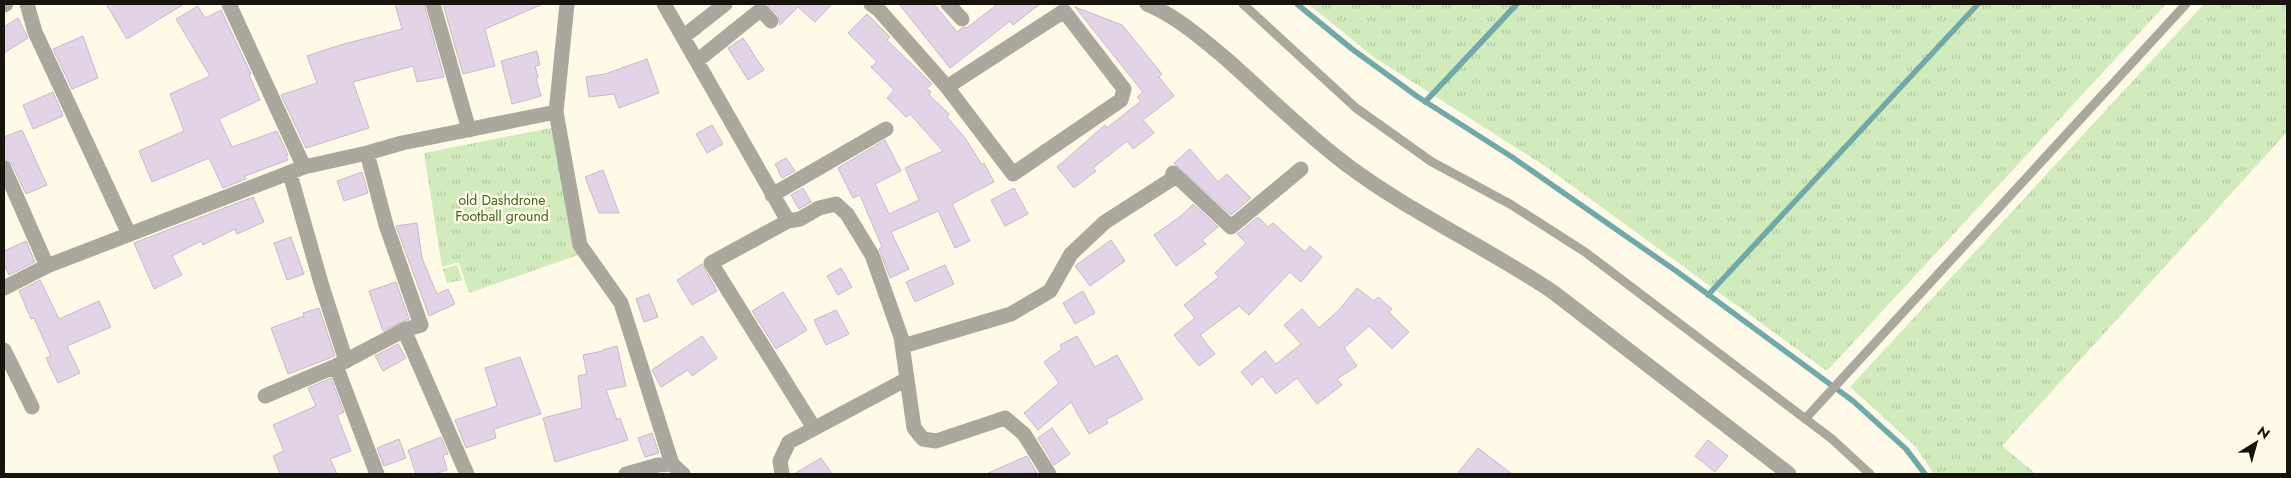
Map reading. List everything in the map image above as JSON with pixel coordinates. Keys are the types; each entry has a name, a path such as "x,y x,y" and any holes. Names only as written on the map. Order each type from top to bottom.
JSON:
{"street":[{"path":"27,4 35,32 129,234"},
{"path":"230,4 304,167"},
{"path":"433,4 469,130"},
{"path":"567,4 556,112 580,244 621,303 677,469"},
{"path":"664,4 788,221"},
{"path":"683,37 725,4"},
{"path":"948,4 962,19"},
{"path":"1147,4 1165,11 1199,35 1305,131 1346,164 1396,200 1520,270 1553,292 1789,474"},
{"path":"879,6 947,87 1012,174 1121,100 1124,93 1124,89 1064,11 947,87"},
{"path":"697,61 759,11 763,12 771,21"},
{"path":"4,288 47,266 304,167 402,143 556,112"},
{"path":"772,195 886,129"},
{"path":"265,396 341,364 404,330 421,325 386,225 367,153"},
{"path":"4,168 47,266"},
{"path":"903,346 1011,314 1050,291 1071,254 1106,222 1172,179 1174,173 1231,228 1301,168"},
{"path":"290,174 321,283 341,364 377,474"},
{"path":"814,428 711,263 788,221 800,219 819,208 836,204 847,214 872,255 903,346 914,428 923,438 936,441 1005,418 1024,434 1049,474"},
{"path":"404,330 467,474"},
{"path":"4,350 32,407"},
{"path":"782,474 780,460 789,442 907,379"},
{"path":"626,474 658,465 677,469"}],"lane":[{"path":"1243,4 1356,108 1432,162 1510,204 1585,252 1832,438 1870,474"},
{"path":"1804,418 2186,4"}],"green space":[{"path":"1308,4 2166,4 1827,371 1545,166 1375,58"},
{"path":"2204,4 2287,4 2287,132 2002,446 2036,474 1934,474 1915,446 1850,387"},
{"name":"old Dashdrone Football ground","path":"556,127 581,254 469,293 459,262 442,267 424,153"},
{"path":"457,265 462,280 447,283 443,269"}],"building":[{"path":"106,4 184,4 127,39"},
{"path":"395,4 424,4 444,77 417,82 413,66 353,82 369,128 306,148 281,95 317,83 307,56 340,45 402,29"},
{"path":"443,4 543,4 485,29 495,66 463,74"},
{"path":"767,4 832,4 815,22 798,7 780,25 778,15"},
{"path":"899,4 934,4 957,32 962,28 968,27 998,4 1040,4 1013,25 1010,21 950,68"},
{"path":"198,6 205,18 221,10 251,74 249,75 260,100 219,119 232,147 277,131 288,155 286,155 288,160 245,176 246,179 223,188 209,158 152,182 139,151 184,131 170,94 210,76 176,19"},
{"path":"1075,7 1122,25 1162,74 1159,77 1174,96 1143,120 1154,133 1133,149 1127,141 1093,168 1096,171 1074,188 1057,167 1105,125 1107,128 1141,101 1137,97 1143,92"},
{"path":"867,14 890,37 887,40 932,84 927,88 931,92 929,95 949,114 947,117 965,138 982,165 984,163 994,182 952,204 970,241 955,248 938,211 891,232 909,269 890,278 879,249 882,247 860,195 853,198 838,168 885,140 901,171 875,184 889,214 919,200 905,168 943,151 910,114 906,117 887,98 894,90 871,67 877,62 848,33"},
{"path":"18,18 28,38 4,53 4,27"},
{"path":"83,36 98,78 72,89 53,49"},
{"path":"743,38 764,70 748,80 728,48"},
{"path":"537,51 540,65 535,66 538,77 536,78 541,96 512,104 501,61"},
{"path":"647,59 659,93 619,108 614,94 589,97 586,77 605,74"},
{"path":"53,92 63,116 33,129 23,105"},
{"path":"712,125 723,144 707,153 696,134"},
{"path":"22,130 47,185 26,194 12,164 4,159 4,137"},
{"path":"1190,149 1218,182 1227,174 1251,198 1231,215 1174,163"},
{"path":"786,158 795,171 782,178 775,164"},
{"path":"603,170 619,213 599,213 585,177"},
{"path":"362,172 368,193 344,201 337,181"},
{"path":"803,188 811,202 799,209 791,195"},
{"path":"1014,188 1028,214 1005,226 991,200"},
{"path":"253,197 264,222 237,234 235,229 203,245 201,241 172,256 182,275 154,289 134,243"},
{"path":"1193,204 1218,227 1202,240 1206,244 1176,266 1154,235 1181,216"},
{"path":"1258,217 1268,227 1273,223 1305,252 1310,246 1322,257 1301,282 1290,272 1249,315 1239,306 1200,335 1215,354 1199,366 1174,335 1195,318 1184,305 1219,277 1215,273 1246,243 1237,234"},
{"path":"417,223 422,258 437,294 448,289 455,304 429,316 396,226"},
{"path":"291,237 304,274 287,280 274,243"},
{"path":"1111,240 1125,261 1090,286 1075,266"},
{"path":"26,241 35,262 9,275 4,264 4,251"},
{"path":"702,264 717,291 692,305 677,280"},
{"path":"945,265 954,284 915,302 906,282"},
{"path":"841,268 852,287 838,295 827,276"},
{"path":"40,280 59,319 99,301 111,327 67,346 80,373 58,383 46,358 51,356 34,318 31,319 19,291"},
{"path":"396,282 409,319 383,331 369,291"},
{"path":"1357,288 1374,301 1378,297 1392,309 1389,312 1409,332 1392,349 1369,326 1344,348 1357,366 1337,379 1342,385 1317,404 1297,378 1276,394 1262,376 1252,385 1241,372 1265,351 1276,364 1301,344 1284,325 1302,309 1319,328 1338,311"},
{"path":"1083,291 1095,313 1075,324 1063,303"},
{"path":"783,292 807,330 776,349 752,311"},
{"path":"649,294 658,317 644,322 636,299"},
{"path":"319,308 335,356 288,374 271,328 304,316 303,313"},
{"path":"836,310 849,334 826,345 814,320"},
{"path":"702,336 717,358 692,376 688,370 661,387 652,370"},
{"path":"1077,336 1095,367 1117,355 1143,399 1106,420 1108,423 1089,434 1071,402 1038,430 1024,413 1059,383 1044,362 1062,349 1060,345"},
{"path":"398,344 406,358 383,371 375,356"},
{"path":"617,346 626,386 606,390 617,420 620,418 628,440 555,462 543,418 582,408 578,376 587,374 583,355"},
{"path":"520,357 541,414 494,429 496,438 466,448 455,420 497,406 485,368"},
{"path":"331,378 344,412 337,415 351,451 330,459 337,474 280,474 273,456 284,451 273,425 316,406 308,388"},
{"path":"1052,428 1070,454 1054,465 1038,438"},
{"path":"652,433 659,453 645,457 638,438"},
{"path":"441,437 448,454 443,455 447,470 435,474 416,474 408,450"},
{"path":"399,439 406,458 384,466 377,448"},
{"path":"1708,440 1728,456 1715,472 1695,456"},
{"path":"1478,448 1512,474 1457,474"},
{"path":"1027,456 1037,473 986,474"},
{"path":"821,458 832,474 794,474"}],"waterway":[{"path":"1297,4 1352,49 1418,97 1512,157 1679,273 1853,401 1906,449 1925,474"},
{"path":"1425,102 1517,4"},
{"path":"1708,295 1978,4"}]}
